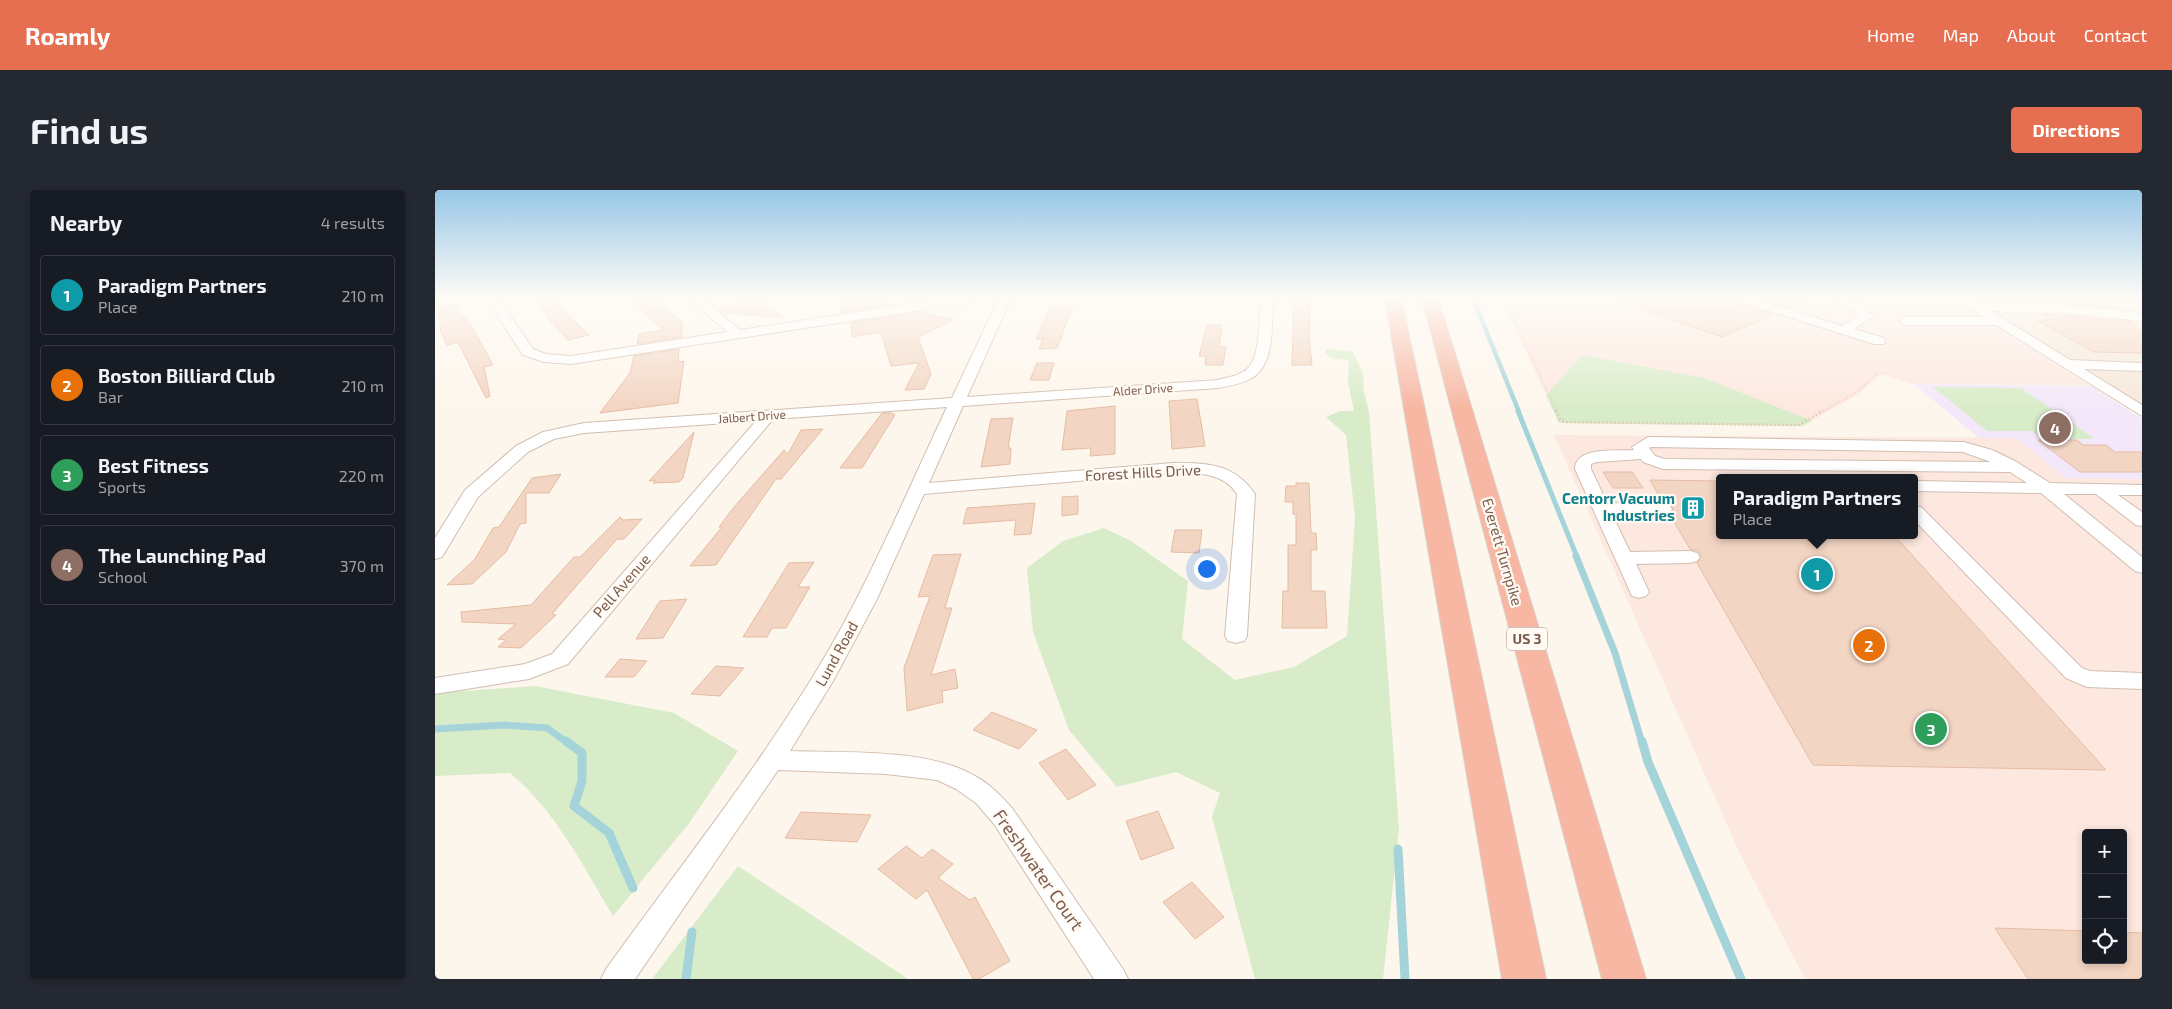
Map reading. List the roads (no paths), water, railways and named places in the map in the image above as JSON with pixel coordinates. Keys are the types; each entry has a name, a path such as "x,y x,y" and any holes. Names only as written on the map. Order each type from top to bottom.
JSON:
{"highway":[{"path":"1397,335 1410,387"},
{"path":"1400,335 1524,979"},
{"name":"Everett Turnpike","path":"1440,335 1624,979"}],"street":[{"path":"516,335 528,352 544,358 571,360 738,335"},
{"name":"Lund Road","path":"617,979 771,760 823,681 867,599 988,335"},
{"name":"Alder Drive","path":"956,403 1202,385 1233,380 1246,376 1256,368 1261,356 1263,335"},
{"path":"1861,335 1879,340"},
{"path":"2021,335 2142,412"},
{"path":"2067,364 2142,367"},
{"name":"Jalbert Drive","path":"435,553 465,502 477,487 522,449 549,435 584,428 956,403"},
{"name":"Pell Avenue","path":"435,686 529,671 560,659 768,416"},
{"path":"2011,467 1876,472 1663,464 1649,459 1639,447 1648,442 1964,447 1990,454 2046,488 2142,567"},
{"path":"1639,592 1583,470 1583,462 1594,457 1645,454"},
{"name":"Forest Hills Drive","path":"918,489 1173,468 1214,470 1230,476 1241,484 1246,494 1236,636"},
{"path":"1918,486 2142,490"},
{"path":"2101,490 2142,522"},
{"path":"1601,508 1663,509"},
{"path":"1918,514 2074,673 2087,680 2142,681"},
{"path":"1623,558 1691,557"},
{"name":"Freshwater Court","path":"771,760 915,766 941,771 965,782 985,796 1003,816 1112,979"}],"waterway":[{"path":"1488,335 1519,412"},
{"path":"1518,411 1577,557"},
{"path":"1576,556 1615,653 1642,743"},
{"path":"435,729 505,725 547,728 568,743"},
{"path":"566,741 582,753 582,781 574,806 609,833 633,888"},
{"path":"1642,741 1648,762 1741,979"},
{"path":"1398,849 1405,979"},
{"path":"686,979 692,932"}],"place":[{"name":"The Launching Pad","path":"2055,428"},
{"name":"Centorr Vacuum Industries","path":"1693,508"},
{"name":"Paradigm Partners","path":"1817,574"},
{"name":"Boston Billiard Club","path":"1869,645"},
{"name":"Best Fitness","path":"1931,729"}]}
